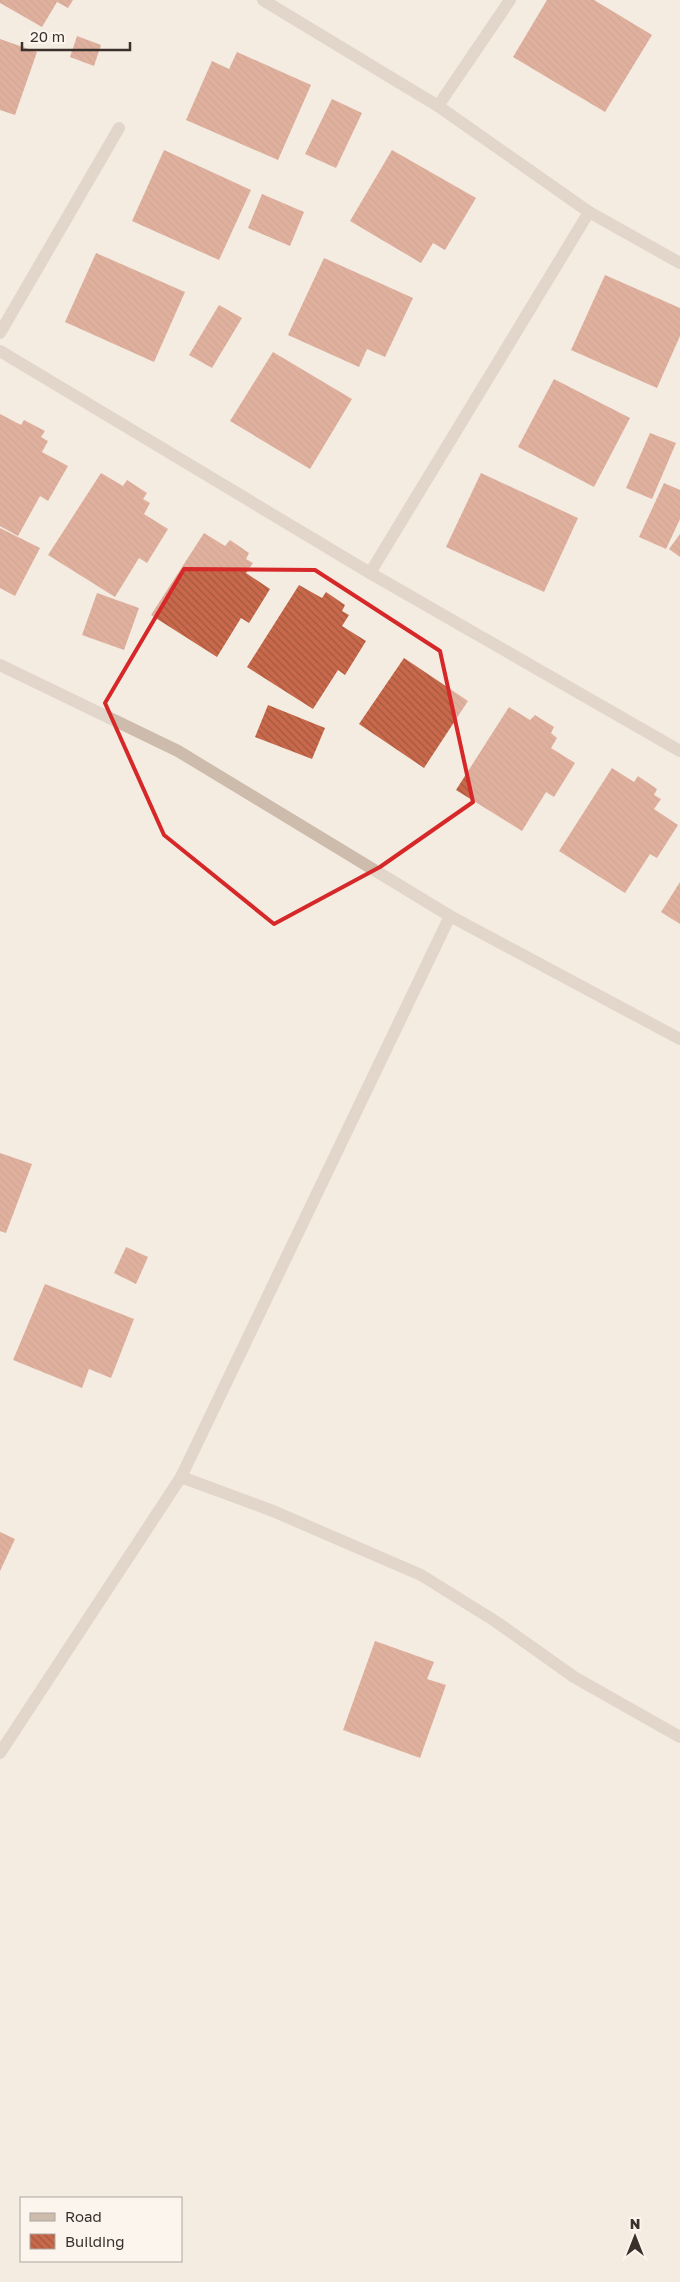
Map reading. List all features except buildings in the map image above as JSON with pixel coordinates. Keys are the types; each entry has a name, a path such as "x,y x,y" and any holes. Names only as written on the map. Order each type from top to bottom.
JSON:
{"street":[{"path":"264,0 438,106 589,212 680,263"},
{"path":"438,106 510,0"},
{"path":"0,333 120,128"},
{"path":"370,573 589,212"},
{"path":"0,351 370,573 680,751"},
{"path":"0,665 178,751 450,916 680,1039"},
{"path":"0,1753 181,1477 450,916"},
{"path":"181,1477 273,1511 421,1576 496,1621 574,1677 680,1737"}],"highlighted area":[{"path":"184,569 315,570 440,651 473,802 380,867 274,924 164,835 105,703"}]}
